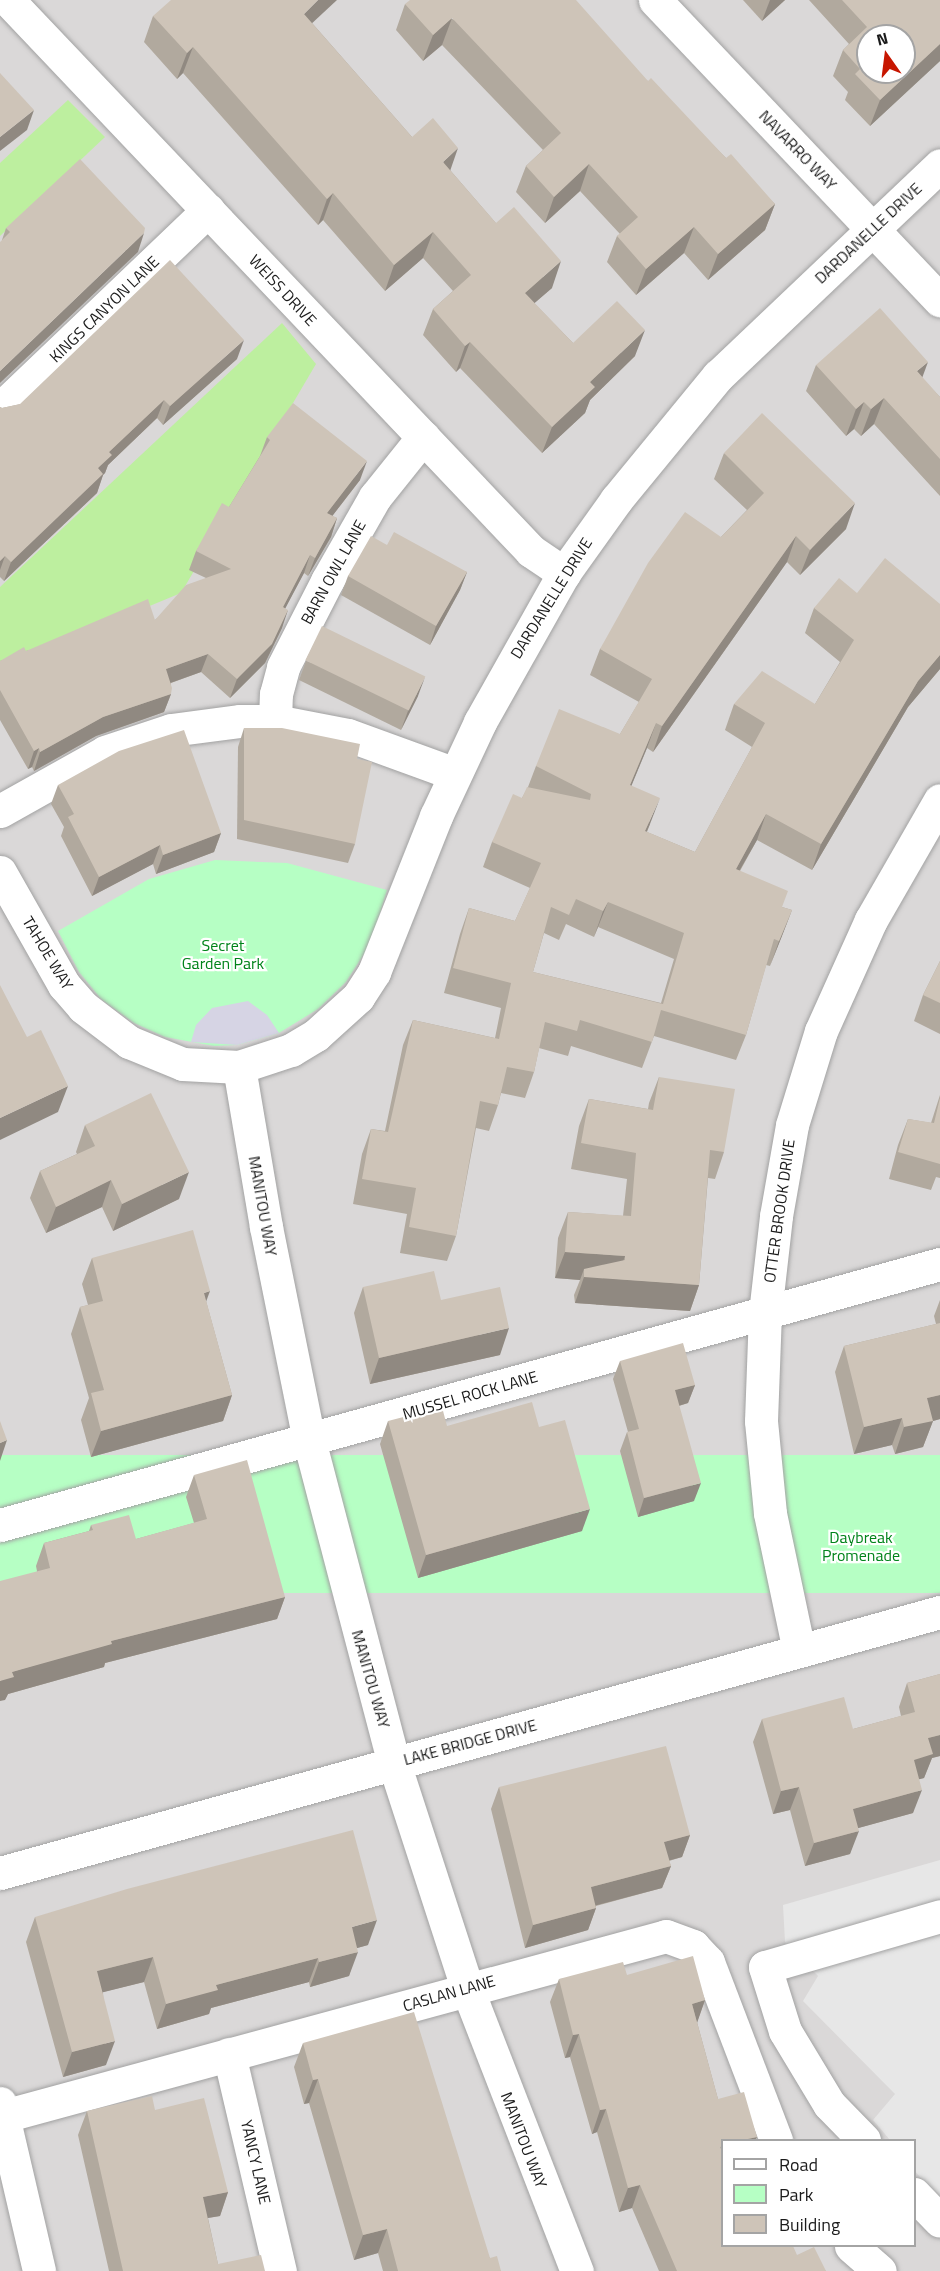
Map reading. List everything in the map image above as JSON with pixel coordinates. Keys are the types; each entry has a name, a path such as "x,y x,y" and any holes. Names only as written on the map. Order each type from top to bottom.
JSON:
{"street":[{"name":"WEISS DRIVE","path":"8,0 531,551 564,573"},
{"name":"NAVARRO WAY","path":"655,0 940,300"},
{"name":"DARDANELLE DRIVE","path":"239,1067 291,1050 316,1035 358,997 387,947 420,854 455,774 506,672 564,573 638,472 718,376 940,165"},
{"name":"KINGS CANYON LANE","path":"0,409 208,210"},
{"name":"BARN OWL LANE","path":"275,721 276,694 283,667 327,580 375,497 423,437"},
{"path":"0,811 74,767 138,740 205,724 275,721 348,735 455,774"},
{"name":"OTTER BROOK DRIVE","path":"799,1651 770,1514 761,1421 765,1313 776,1216 792,1125 821,1031 871,920 940,800"},
{"name":"TAHOE WAY","path":"0,872 64,985 104,1026 129,1042 183,1064 239,1067"},
{"name":"MANITOU WAY","path":"239,1067 266,1227 309,1440 394,1763 467,1988 577,2271"},
{"name":"MUSSEL ROCK LANE","path":"0,1525 940,1264"},
{"name":"LAKE BRIDGE DRIVE","path":"0,1873 940,1612"},
{"path":"863,2139 829,2104 785,2031 765,1967 940,1916"},
{"name":"CASLAN LANE","path":"1,2112 229,2054 647,1938 666,1936 684,1941 708,1962 776,2139"},
{"name":"YANCY LANE","path":"229,2054 280,2271"},
{"path":"1,2112 39,2271"},
{"path":"916,2195 940,2221"},
{"path":"852,2247 880,2271"}],"shaded area":[{"path":"0,0 940,0 940,2271 0,2271"},
{"path":"248,1001 267,1015 279,1033 237,1045 191,1042 196,1025 212,1008"},
{"path":"940,1860 940,2202 916,2172 916,2139 889,2139 873,2120 895,2094 803,2001 818,1976 785,1942 783,1905"}],"green space":[{"path":"68,100 105,137 0,236 0,163"},
{"path":"282,323 316,364 181,593 0,668 0,587"},
{"name":"Secret Garden Park","path":"215,860 287,863 387,890 371,943 346,982 318,1009 279,1033 237,1045 214,1046 165,1037 134,1023 101,999 79,972 58,931 149,879"},
{"name":"Daybreak Promenade","path":"0,1455 940,1455 940,1593 0,1593"}],"building":[{"path":"171,0 318,0 304,14 412,137 433,118 458,148 443,162 496,223 514,207 561,261 525,293 573,343 617,301 645,330 590,382 595,387 552,427 470,342 465,346 433,309 471,275 433,232 394,265 333,193 327,199 193,47 187,53 153,16"},
{"path":"410,0 576,0 648,81 651,78 726,158 731,154 775,204 718,254 694,227 646,269 617,236 638,217 589,164 554,197 526,166 561,133 452,18 433,35 405,4"},
{"path":"842,0 940,0 940,44 916,66 916,24 864,24"},
{"path":"856,38 856,65 843,50"},
{"path":"0,73 34,110 0,137"},
{"path":"865,84 897,84 880,100"},
{"path":"80,159 145,228 144,233 0,371 0,242 10,232 6,228"},
{"path":"170,260 244,340 170,406 164,400 109,452 112,455 98,468 103,474 11,562 5,556 0,561 0,407 20,404"},
{"path":"880,308 928,362 917,371 940,397 940,459 884,398 871,409 864,402 856,409 816,365"},
{"path":"293,403 367,461 327,513 337,518 315,558 310,555 283,607 288,610 272,644 237,679 208,654 166,669 172,688 171,694 103,717 40,752 39,748 34,751 0,690 0,661 24,647 26,651 148,599 155,620 186,585 231,569 196,551 222,503 229,507 270,440 267,437"},
{"path":"762,413 855,503 810,550 796,536 662,726 656,723 630,785 660,798 645,831 695,852 765,723 734,704 762,671 815,704 854,640 814,608 839,578 857,593 885,558 940,604 940,655 918,681 821,844 766,814 736,869 788,891 782,907 792,910 779,941 774,939 746,1035 661,1010 652,1042 580,1020 577,1031 545,1022 534,1072 507,1067 498,1105 480,1101 456,1236 409,1227 416,1188 362,1179 371,1129 388,1132 413,1020 499,1039 511,983 453,968 469,908 515,921 541,863 492,842 513,794 522,798 527,787 590,800 591,794 536,766 559,709 620,734 652,679 600,649 648,563 685,512 721,537 764,493 724,453","holes":["576,899 603,911 608,902 684,933 663,1004 533,972 551,907 569,915"]},
{"path":"394,532 467,572 436,626 348,576 371,536 387,545"},
{"path":"322,626 425,676 409,711 305,660"},
{"path":"244,728 282,728 360,744 357,759 372,762 355,844 244,820"},
{"path":"184,730 221,833 163,855 160,845 99,877 68,817 74,814 58,785 119,751"},
{"path":"940,961 940,1003 923,995"},
{"path":"0,985 27,1037 41,1030 68,1086 0,1118"},
{"path":"659,1077 735,1089 724,1152 710,1150 699,1285 584,1277 584,1269 625,1260 625,1256 565,1252 568,1212 631,1216 636,1153 581,1143 589,1099 653,1110"},
{"path":"151,1093 189,1172 122,1204 111,1180 56,1207 40,1171 95,1146 85,1125"},
{"path":"940,1098 940,1164 898,1152 908,1119 934,1123"},
{"path":"193,1230 210,1291 204,1293 232,1395 101,1431 91,1393 104,1390 80,1307 103,1301 92,1258"},
{"path":"434,1271 441,1300 500,1287 509,1328 379,1358 363,1287"},
{"path":"940,1323 940,1395 927,1398 933,1421 904,1427 902,1418 864,1427 844,1346"},
{"path":"683,1343 695,1385 675,1390 701,1483 644,1498 627,1432 639,1429 620,1361"},
{"path":"532,1402 539,1427 565,1420 590,1509 426,1555 388,1421 442,1407 447,1426"},
{"path":"0,1421 7,1440 0,1443"},
{"path":"247,1460 285,1597 111,1641 112,1644 12,1672 14,1677 0,1681 0,1581 50,1568 44,1543 93,1530 91,1525 129,1515 136,1539 207,1519 194,1475"},
{"path":"940,1674 940,1735 928,1738 933,1754 914,1760 922,1790 853,1809 859,1831 814,1843 799,1787 781,1791 762,1719 844,1697 853,1729 915,1712 907,1683"},
{"path":"666,1746 690,1835 664,1842 671,1866 591,1887 596,1908 533,1925 499,1787"},
{"path":"353,1830 377,1920 352,1927 358,1952 319,1962 318,1958 216,1985 218,1990 166,2004 153,1957 97,1971 115,2041 72,2052 35,1917 127,1889"},
{"path":"693,1956 705,2000 692,2004 718,2099 744,2092 757,2137 721,2139 721,2247 793,2247 797,2255 814,2247 826,2271 677,2271 640,2185 628,2188 606,2109 600,2110 579,2034 573,2035 559,1979 623,1962 627,1975"},
{"path":"414,2012 490,2258 497,2256 501,2271 398,2271 387,2229 363,2235 318,2079 313,2080 303,2043"},
{"path":"152,2096 155,2110 204,2098 228,2192 203,2197 218,2264 261,2255 265,2271 123,2271 87,2111"}]}
